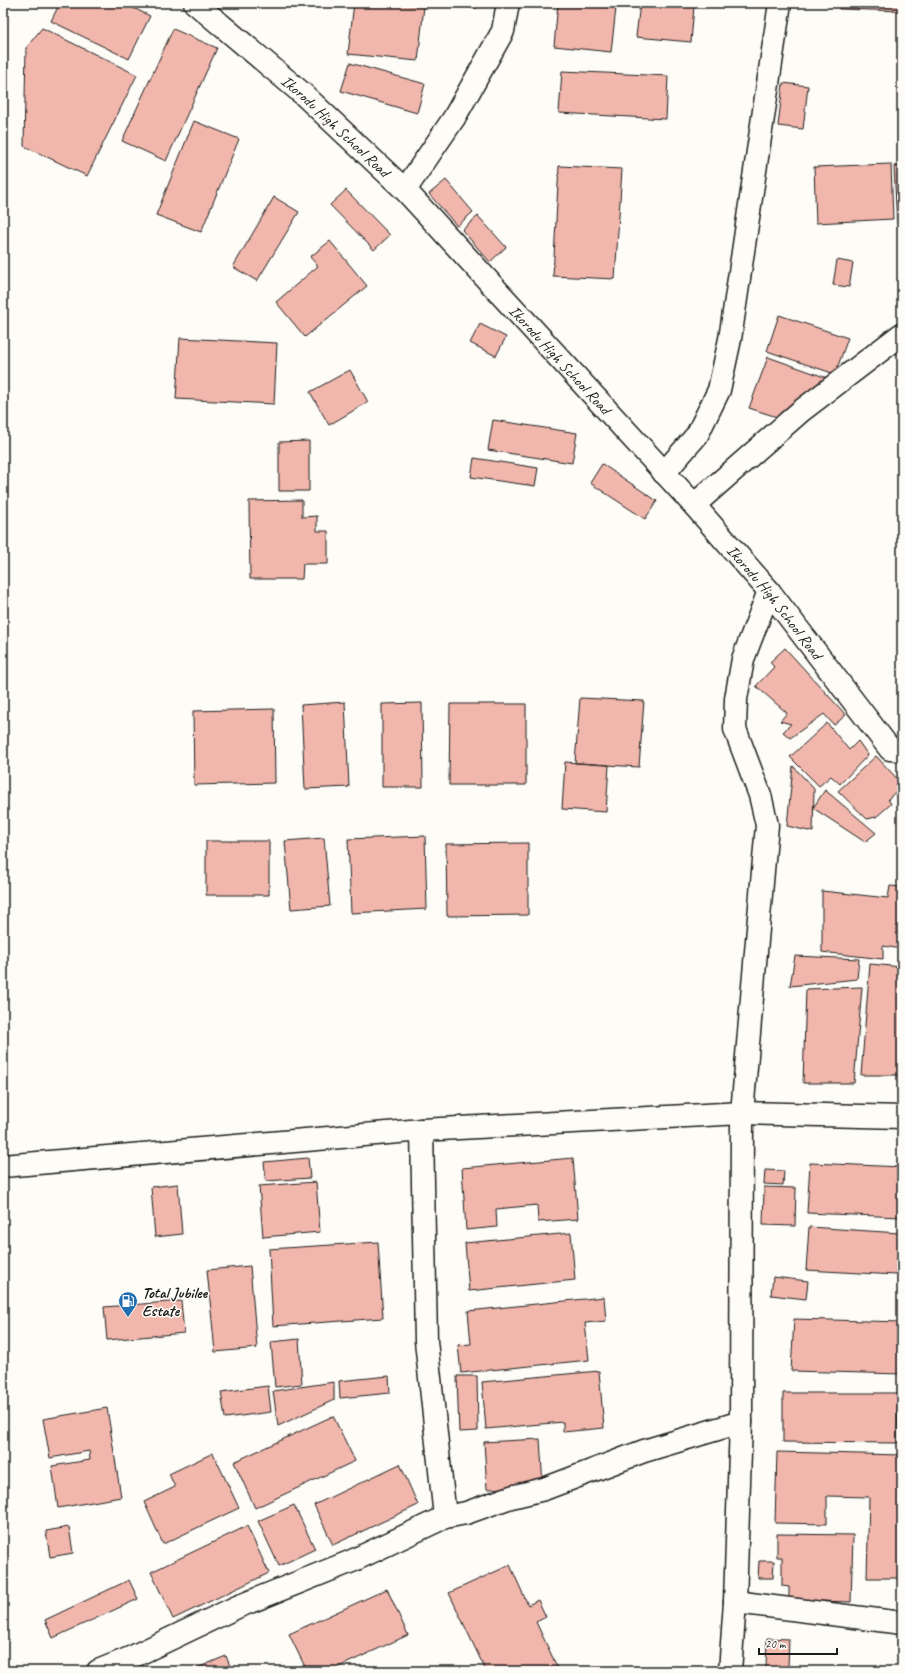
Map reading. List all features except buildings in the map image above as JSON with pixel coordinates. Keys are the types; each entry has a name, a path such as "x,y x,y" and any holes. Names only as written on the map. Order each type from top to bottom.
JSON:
{"street":[{"name":"Ikorodu High School Road","path":"195,3 303,94 406,190 694,505 769,591 896,749"},
{"path":"406,190 454,118 503,31 508,3"},
{"path":"664,472 697,435 719,390 730,338 780,3"},
{"path":"694,505 801,411 902,334"},
{"path":"730,1671 735,1602 741,1422 742,1113 767,825 760,795 735,729 736,699 743,659 769,591"},
{"path":"3,1166 422,1130 742,1113 902,1117"},
{"path":"422,1130 426,1341 445,1517"},
{"path":"98,1671 130,1658 237,1607 352,1561 445,1517 466,1513 511,1497 544,1489 644,1451 741,1422"},
{"path":"735,1602 902,1623"}],"place":[{"name":"Total Jubilee Estate","path":"128,1318"}]}
